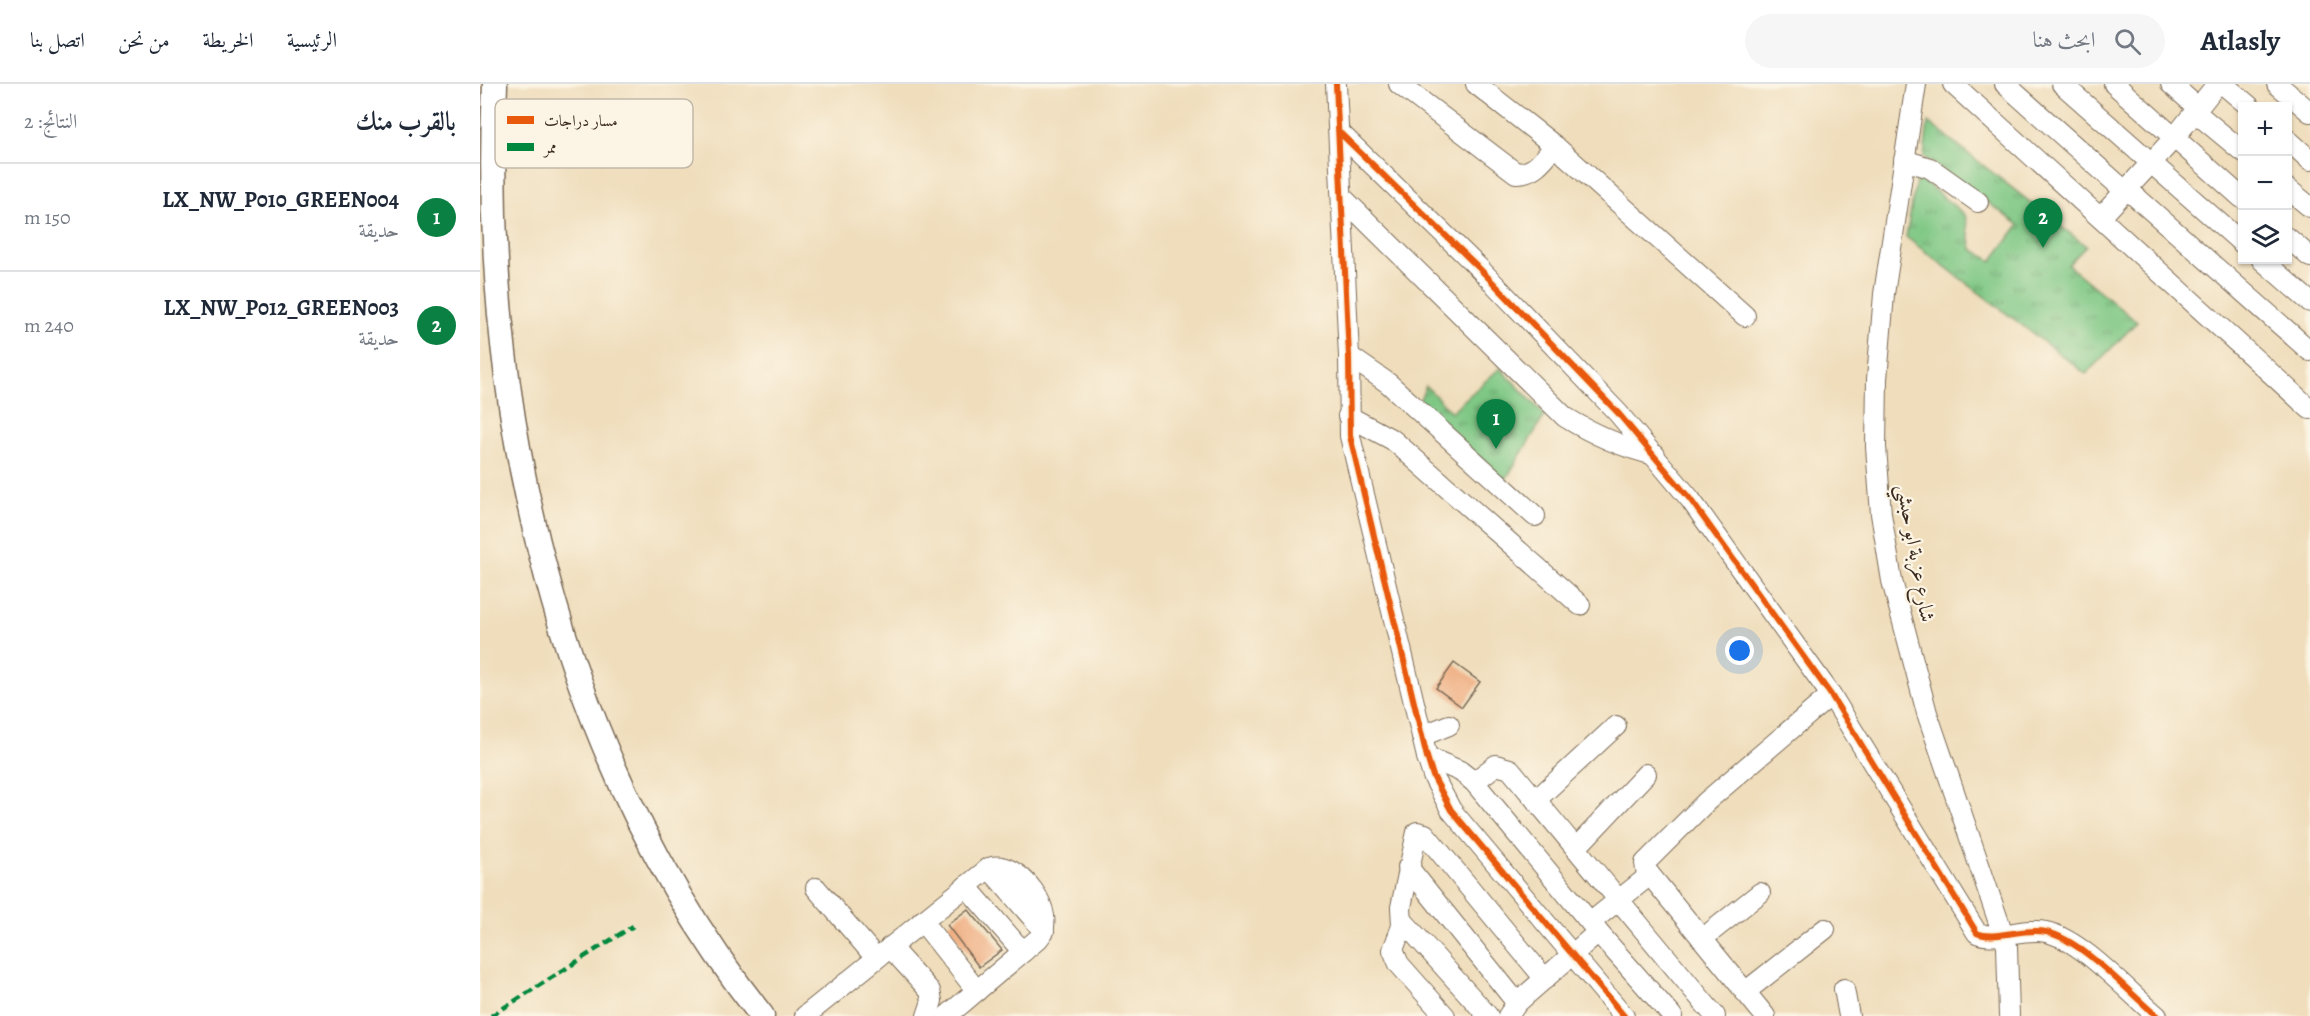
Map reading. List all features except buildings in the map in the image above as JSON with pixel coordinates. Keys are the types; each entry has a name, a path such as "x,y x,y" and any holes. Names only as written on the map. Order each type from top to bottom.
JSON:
{"main road":[{"path":"495,84 486,182 487,313 497,402 533,564 571,680 629,808 696,922 762,1016"}],"street":[{"path":"1399,84 1516,173 1528,173 1537,167 1555,146"},
{"path":"1476,84 1555,146 1745,316"},
{"name":"شارع عزبة ابو حبشي","path":"1916,84 1884,294 1877,379 1876,447 1881,514 1892,581 1927,713 1961,818 2004,933 2009,959 2009,1016"},
{"path":"1953,84 2307,399"},
{"path":"2005,84 2310,351"},
{"path":"2062,84 2238,239"},
{"path":"2114,84 2238,194"},
{"path":"2170,84 2238,147"},
{"path":"2101,217 2175,137 2217,84"},
{"path":"2223,84 2244,102"},
{"path":"2277,84 2310,112"},
{"path":"1333,86 1339,132 1349,356 1348,416 1352,455 1432,776 1451,810 1624,1016"},
{"path":"1339,132 1478,267 1655,456 1724,545 1831,695 1972,927 1983,935 2024,930 2047,932 2068,940 2157,1016"},
{"path":"2292,144 2310,160"},
{"path":"1904,160 1930,168 1978,202"},
{"path":"2292,192 2310,207"},
{"path":"1342,197 1565,417 1613,443 1655,456"},
{"path":"2292,241 2310,257"},
{"path":"2267,264 2310,302"},
{"path":"1349,356 1388,383 1535,516"},
{"path":"1348,416 1393,440 1580,604"},
{"path":"1764,1016 1650,875 1645,863 1648,857 1759,754 1831,695"},
{"path":"1422,736 1449,724"},
{"path":"1536,800 1616,726"},
{"path":"1427,757 1460,771 1474,782 1672,1016"},
{"path":"1474,782 1489,768 1504,765 1510,769 1714,1016"},
{"path":"1576,848 1646,774"},
{"path":"1445,1016 1395,958 1394,942 1403,921 1401,907 1414,836 1422,831 1545,979"},
{"path":"805,1016 977,877 1005,866 1019,875 1043,907 1047,921 1033,943 947,1016"},
{"path":"1408,867 1512,1010 1572,954 1618,901 1650,875"},
{"path":"977,877 1033,943"},
{"path":"816,888 883,953 930,991 932,1001 927,1016"},
{"path":"1702,939 1760,893"},
{"path":"922,921 977,991"},
{"path":"1403,921 1488,1016"},
{"path":"1745,992 1825,929"},
{"path":"1844,989 1849,1016"}],"green space":[{"path":"1928,122 2086,246 2068,265 2137,322 2086,374 1906,237 1917,176 1965,215 1972,249 1992,261 2019,225 1924,157"},
{"path":"1500,368 1545,415 1504,482 1418,403 1426,386 1451,412"}],"marked path":[{"path":"491,1016 633,926"}],"cycle path":[{"path":"1336,84 1349,356 1350,436 1427,757 1433,776 1451,810 1624,1016"},
{"path":"1339,132 1478,267 1618,413 1690,499 1831,695 1977,933 1992,936 2037,931 2060,937 2089,955 2157,1016"}],"place":[{"name":"LX_NW_P012_GREEN003","path":"2043,248"},
{"name":"LX_NW_P010_GREEN004","path":"1496,449"}]}
